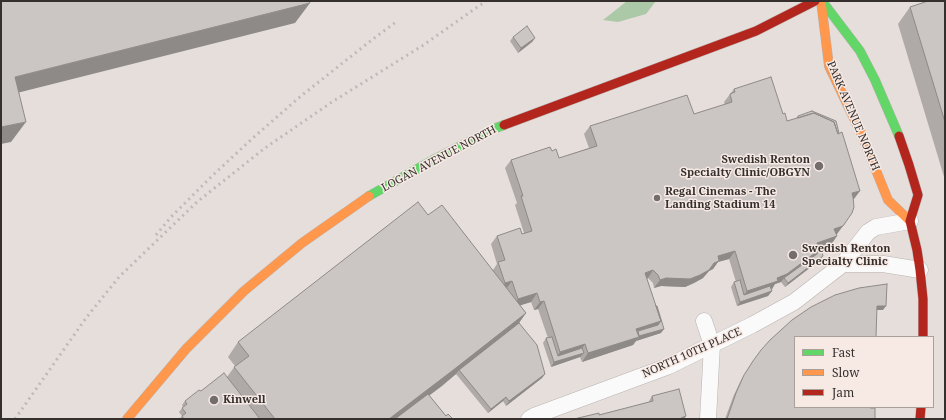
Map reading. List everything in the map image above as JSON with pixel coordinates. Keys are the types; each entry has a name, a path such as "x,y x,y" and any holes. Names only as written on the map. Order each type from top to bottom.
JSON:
{"main road":[{"name":"LOGAN AVENUE NORTH","path":"127,419 186,349 244,292 302,243 371,195 433,160 496,128 756,31 815,1"},
{"name":"PARK AVENUE NORTH","path":"822,1 860,51 875,80 899,137 918,195 910,221 888,200 861,132 829,66 822,1"},
{"path":"910,221 920,270 923,299 923,336"},
{"path":"920,419 921,408"}],"street":[{"name":"NORTH 10TH PLACE","path":"529,419 669,366 752,326 794,302 843,264 868,232 876,227 910,221"},
{"path":"843,264 883,264 920,270"},
{"path":"704,321 712,345 708,419"}],"green space":[{"path":"627,1 656,1 646,14 618,22 603,20"}],"building":[{"path":"1,1 309,1 310,3 15,77 26,122 1,127"},
{"path":"928,1 945,1 945,122 910,7"},
{"path":"527,26 535,38 521,48 513,37"},
{"path":"771,77 783,114 785,113 787,121 814,113 834,122 838,134 842,132 860,191 852,193 854,207 852,213 843,226 834,229 837,236 817,243 819,250 787,274 777,278 778,281 747,291 735,251 718,256 719,261 714,263 709,270 690,279 666,278 660,280 658,275 653,270 645,273 661,321 636,329 639,337 588,353 585,344 560,352 544,301 540,302 537,293 518,299 512,281 505,283 498,262 505,260 497,236 520,228 522,234 532,231 521,196 523,196 511,160 550,147 552,151 556,149 559,158 597,146 590,126 687,95 694,114 732,102 730,94 735,92 734,89"},
{"path":"812,111 836,121 839,133 838,134 834,122 814,113 798,118 798,116"},
{"path":"418,202 428,215 442,205 526,313 389,419 275,419 234,367 249,356 238,342"},
{"path":"820,245 823,256 788,283 784,278 817,254 819,250 818,246"},
{"path":"740,280 744,295 770,286 772,291 740,302 734,282"},
{"path":"887,284 886,306 877,306 876,336 794,336 794,408 875,408 875,419 727,419 744,375 761,350 770,340 792,320 811,307 835,295 859,288"},
{"path":"656,306 664,329 639,336 638,331 658,325 661,321"},
{"path":"519,323 537,345 545,374 509,401 506,397 491,409 459,370"},
{"path":"552,337 558,356 582,348 584,353 554,362 546,338"},
{"name":"Kinwell","path":"224,373 260,419 184,419 182,416 186,413 182,408 187,404 185,401 199,390 201,391"},
{"path":"679,389 686,416 681,419 574,419 599,413 599,415 653,401 652,396"},
{"path":"428,394 446,416 448,414 453,419 395,419"}],"railway":[{"path":"15,419 86,318 119,277 197,202 265,148 332,102 422,46 486,1"},
{"path":"156,235 171,217 254,137 301,96 396,22"}],"traffic: fast":[{"path":"822,1 860,51 875,80 899,136"},
{"path":"369,196 433,160 504,125"}],"traffic: slow":[{"path":"821,1 829,66 861,133 888,200 910,221"},
{"path":"127,419 186,349 244,291 302,243 369,196"}],"traffic: jam":[{"path":"504,125 756,31 815,1"},
{"path":"899,136 918,195 910,221 920,270 923,299 923,336"},
{"path":"920,419 921,408"}],"place":[{"name":"Swedish Renton Specialty Clinic/OBGYN","path":"819,166"},
{"name":"Regal Cinemas - The Landing Stadium 14","path":"657,198"},
{"name":"Swedish Renton Specialty Clinic","path":"793,255"},
{"name":"Kinwell","path":"214,400"}]}
